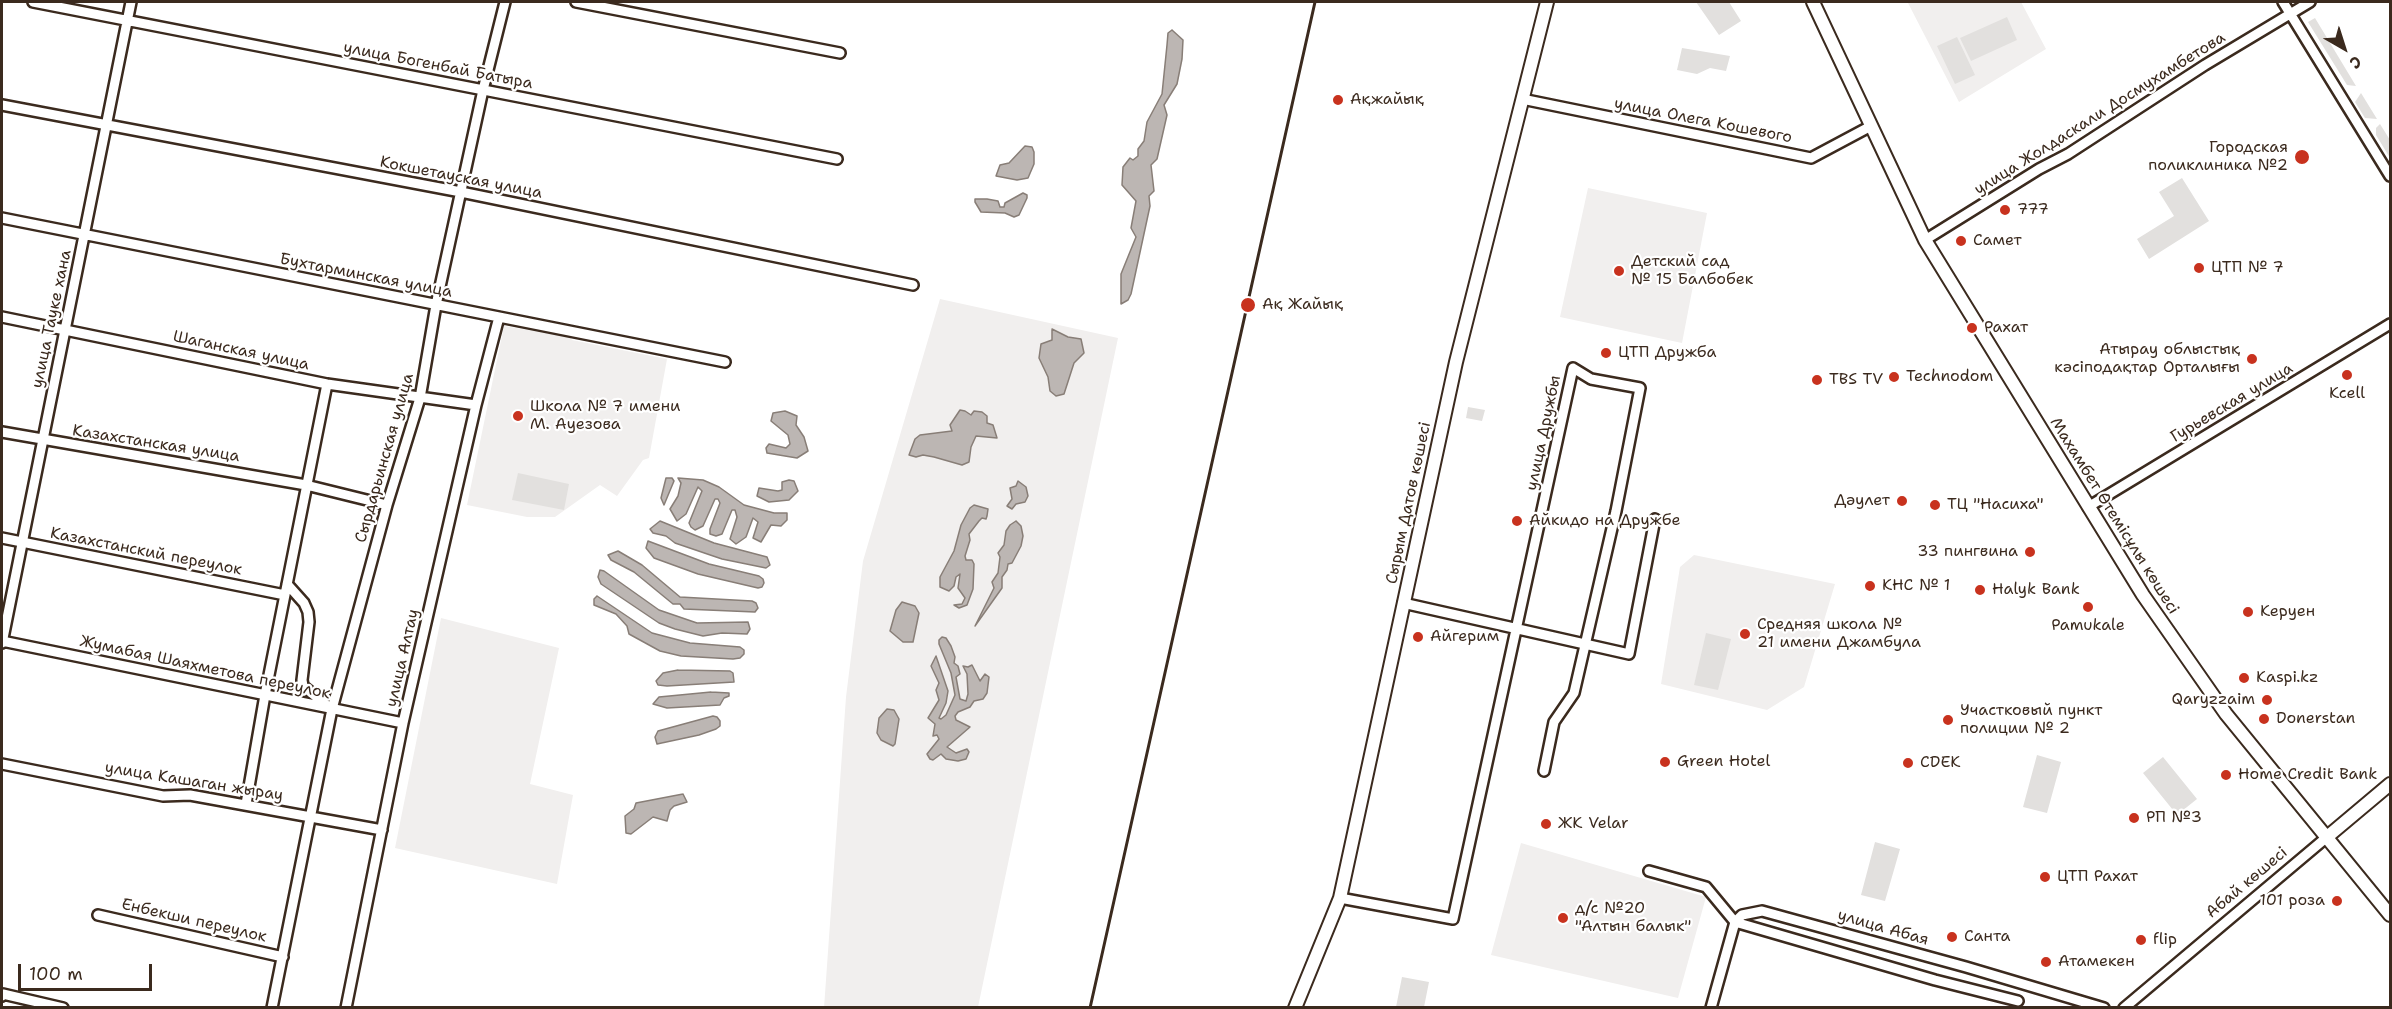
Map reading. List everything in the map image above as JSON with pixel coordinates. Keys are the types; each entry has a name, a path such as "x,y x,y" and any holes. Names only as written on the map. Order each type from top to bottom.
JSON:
{"main road":[{"name":"Сырым Датов көшесі","path":"1295,1008 1340,898 1456,362 1547,2"},
{"name":"Махамбет Өтемісұлы көшесі","path":"1813,2 1925,240 2159,621 2226,714 2391,915"},
{"name":"Абай көшесі","path":"2327,837 2391,784"}],"street":[{"name":"улица Богенбай Батыра","path":"33,2 837,159"},
{"name":"улица Тауке хана","path":"2,642 131,2"},
{"name":"Сырдарьинская улица","path":"332,709 387,506 420,398 436,305 483,90 506,2"},
{"path":"576,2 840,53"},
{"path":"2283,2 2391,176"},
{"name":"улица Жолдаскали Досмухамбетова","path":"1925,240 2104,132 2155,97 2310,2"},
{"name":"улица Олега Кошевого","path":"1522,99 1811,158 1871,126"},
{"name":"Кокшетауская улица","path":"2,105 461,192 913,285"},
{"name":"Бухтарминская улица","path":"2,218 726,362"},
{"name":"Шаганская улица","path":"2,317 327,384 476,405"},
{"name":"улица Алтау","path":"346,1008 403,723 476,405 499,317"},
{"name":"Гурьевская улица","path":"2088,507 2391,324"},
{"name":"улица Дружбы","path":"1340,898 1453,919 1573,368 1591,379 1640,388 1616,511 1574,693 1554,722 1544,771"},
{"path":"246,804 265,695 327,384"},
{"name":"Казахстанская улица","path":"2,432 306,484 387,506"},
{"path":"1403,603 1585,642 1629,654 1655,519"},
{"name":"Казахстанский переулок","path":"2,538 285,595"},
{"path":"272,1008 332,709 303,686 308,612 304,603 287,584"},
{"name":"Жумабая Шаяхметова переулок","path":"2,642 403,723"},
{"name":"улица Кашаган жырау","path":"2,764 163,796 190,795 382,830"},
{"name":"Абай көшесі","path":"2124,1008 2327,837"},
{"path":"1648,871 1706,887 1735,922 1925,977 2018,1001"},
{"name":"улица Абая","path":"1735,922 1738,917 1762,911 1778,914 2104,1008"},
{"name":"Енбекши переулок","path":"98,915 283,957"},
{"path":"1711,1008 1735,922"},
{"path":"2,996 3,994 63,1008"}],"shaded area":[{"path":"1696,2 1729,2 1741,21 1719,35"},
{"path":"1904,2 2021,2 2046,49 1959,102 1908,3"},
{"path":"2007,17 2017,40 1971,61 1960,38"},
{"path":"2315,18 2356,86 2347,85 2308,22"},
{"path":"1172,30 1183,40 1182,59 1177,84 1164,105 1167,115 1157,159 1151,165 1154,191 1149,196 1150,206 1131,294 1128,300 1121,304 1121,274 1136,237 1131,228 1136,201 1122,185 1123,167 1130,158 1133,160 1138,156 1138,149 1144,141 1147,122 1162,94 1168,33"},
{"path":"1957,37 1975,75 1955,84 1937,46"},
{"path":"1682,48 1730,56 1726,71 1710,68 1697,74 1677,70"},
{"path":"2361,93 2377,119 2365,118 2355,102"},
{"path":"2380,124 2390,140 2390,158 2376,135 2376,128"},
{"path":"1025,146 1032,147 1034,152 1034,164 1028,178 1017,180 996,176 1000,165 1009,163"},
{"path":"2182,178 2209,221 2149,259 2137,239 2174,216 2159,192"},
{"path":"1588,188 1707,213 1682,343 1560,317"},
{"path":"1023,193 1027,195 1027,198 1019,215 1014,217 1005,213 981,212 975,202 975,199 987,199 998,201 1000,207 1004,207 1005,203"},
{"path":"940,299 1118,338 978,1007 824,1008 846,697 863,561"},
{"path":"504,326 570,337 572,340 667,359 649,458 643,460 617,496 600,485 555,517 527,517 467,505"},
{"path":"1052,329 1068,337 1081,339 1084,353 1074,363 1064,394 1056,396 1050,391 1048,377 1039,358 1041,344 1052,340"},
{"path":"1468,407 1485,410 1482,421 1466,418"},
{"path":"960,410 971,415 974,411 982,412 987,416 987,423 993,425 997,438 976,436 971,447 969,462 962,465 934,457 909,455 915,439 920,435 952,431 950,425"},
{"path":"785,411 797,416 796,425 804,437 808,451 797,458 767,453 766,448 769,444 786,448 790,444 788,435 771,421 773,413"},
{"path":"518,473 569,484 564,510 512,500"},
{"path":"666,478 672,478 674,481 664,505 661,498"},
{"path":"678,478 703,480 719,487 744,505 774,513 787,513 787,520 781,526 771,525 761,542 753,538 758,522 753,518 746,537 736,544 730,539 737,517 735,510 732,510 722,534 716,536 710,534 720,503 718,499 715,499 703,526 695,530 689,523 702,491 698,487 686,514 677,521 670,509 678,496 681,483"},
{"path":"794,481 798,491 789,500 769,502 757,496 759,488 782,490 782,482"},
{"path":"1018,481 1026,487 1028,496 1025,502 1016,504 1012,509 1007,506 1012,499 1010,488 1016,486"},
{"path":"974,505 988,509 987,516 986,519 982,518 979,521 969,534 970,540 965,556 966,560 972,560 974,564 973,589 967,605 959,608 954,605 962,604 965,598 958,588 960,574 949,591 940,587 940,577 954,551 961,525"},
{"path":"660,521 714,543 767,557 770,565 766,568 722,559 675,543 666,536 653,533 650,529"},
{"path":"1016,521 1021,526 1023,536 1021,546 1002,577 1002,588 975,626 994,588 992,582 998,573 1000,557 998,553 1004,545 1006,531"},
{"path":"648,541 709,564 759,576 764,583 758,588 698,574 654,558 646,548"},
{"path":"618,551 642,565 680,597 752,601 758,608 755,612 684,609 680,604 673,604 634,572 611,560 608,555"},
{"name":"Средняя школа № 21 имени Джамбула","path":"1694,555 1835,584 1804,687 1767,710 1661,684 1680,567"},
{"path":"600,570 659,610 697,623 748,622 750,629 747,634 722,633 703,636 659,623 601,584 598,577"},
{"path":"597,596 652,633 690,643 740,647 744,650 744,654 740,658 733,659 681,656 660,651 629,634 627,626 616,614 594,605 594,599"},
{"path":"902,602 915,606 919,613 913,642 903,642 890,631 896,610"},
{"path":"441,618 559,648 530,784 573,795 557,884 395,848"},
{"path":"1706,633 1731,639 1718,690 1694,685"},
{"path":"942,637 946,638 951,646 955,657 954,663 958,666 960,674 956,677 960,699 966,701 968,694 967,674 963,666 972,665 980,681 985,674 989,677 987,693 983,699 974,701 970,707 958,712 955,716 956,720 970,727 947,747 956,753 967,749 969,752 966,759 958,761 946,759 941,754 933,760 927,754 939,739 937,735 933,736 935,724 928,718 939,700 936,690 939,683 931,666 936,656 948,691 946,703 939,718 946,715 955,695 951,673 939,644"},
{"path":"678,670 730,671 733,673 734,682 658,685 656,681 663,673"},
{"path":"711,692 729,693 729,696 724,698 720,705 667,708 653,704 659,697"},
{"path":"887,709 894,710 899,719 893,746 881,740 877,733 879,718"},
{"path":"713,716 720,721 720,726 716,729 657,744 655,737 658,731"},
{"path":"2037,755 2061,762 2047,813 2023,807"},
{"path":"2163,757 2197,799 2177,815 2143,773"},
{"path":"683,794 687,802 674,806 670,810 667,821 653,817 631,834 626,833 625,816 634,809 636,803"},
{"path":"1875,842 1900,849 1885,901 1861,895"},
{"path":"1521,843 1706,897 1678,998 1491,955"},
{"path":"1402,977 1429,982 1424,1007 1396,1007"}],"railway":[{"path":"1090,1008 1315,2"}],"place":[{"name":"Ақжайық","path":"1338,100"},
{"name":"Городская поликлиника №2","path":"2302,157"},
{"name":"777","path":"2005,210"},
{"name":"Самет","path":"1961,241"},
{"name":"ЦТП № 7","path":"2199,268"},
{"name":"Детский сад № 15 Балбобек","path":"1619,271"},
{"name":"Ақ Жайық","path":"1248,305"},
{"name":"Рахат","path":"1972,328"},
{"name":"ЦТП Дружба","path":"1606,353"},
{"name":"Атырау облыстық кәсіподақтар Орталығы","path":"2252,359"},
{"name":"Kcell","path":"2347,375"},
{"name":"Technodom","path":"1894,377"},
{"name":"TBS TV","path":"1817,380"},
{"name":"Школа № 7 имени М. Ауезова","path":"518,416"},
{"name":"Дәулет","path":"1902,501"},
{"name":"ТЦ \"Насиха\"","path":"1935,505"},
{"name":"Айкидо на Дружбе","path":"1517,521"},
{"name":"33 пингвина","path":"2030,552"},
{"name":"КНС № 1","path":"1870,586"},
{"name":"Halyk Bank","path":"1980,590"},
{"name":"Pamukale","path":"2088,607"},
{"name":"Керуен","path":"2248,612"},
{"name":"Средняя школа № 21 имени Джамбула","path":"1745,634"},
{"name":"Айгерим","path":"1418,637"},
{"name":"Kaspi.kz","path":"2244,678"},
{"name":"Qaryzzaim","path":"2267,700"},
{"name":"Donerstan","path":"2264,719"},
{"name":"Участковый пункт полиции № 2","path":"1948,720"},
{"name":"Green Hotel","path":"1665,762"},
{"name":"CDEK","path":"1908,763"},
{"name":"Home Credit Bank","path":"2226,775"},
{"name":"РП №3","path":"2134,818"},
{"name":"ЖК Velar","path":"1546,824"},
{"name":"ЦТП Рахат","path":"2045,877"},
{"name":"101 роза","path":"2337,901"},
{"name":"д/с №20 \"Алтын балык\"","path":"1563,918"},
{"name":"Санта","path":"1952,937"},
{"name":"flip","path":"2141,940"},
{"name":"Атамекен","path":"2046,962"}]}
